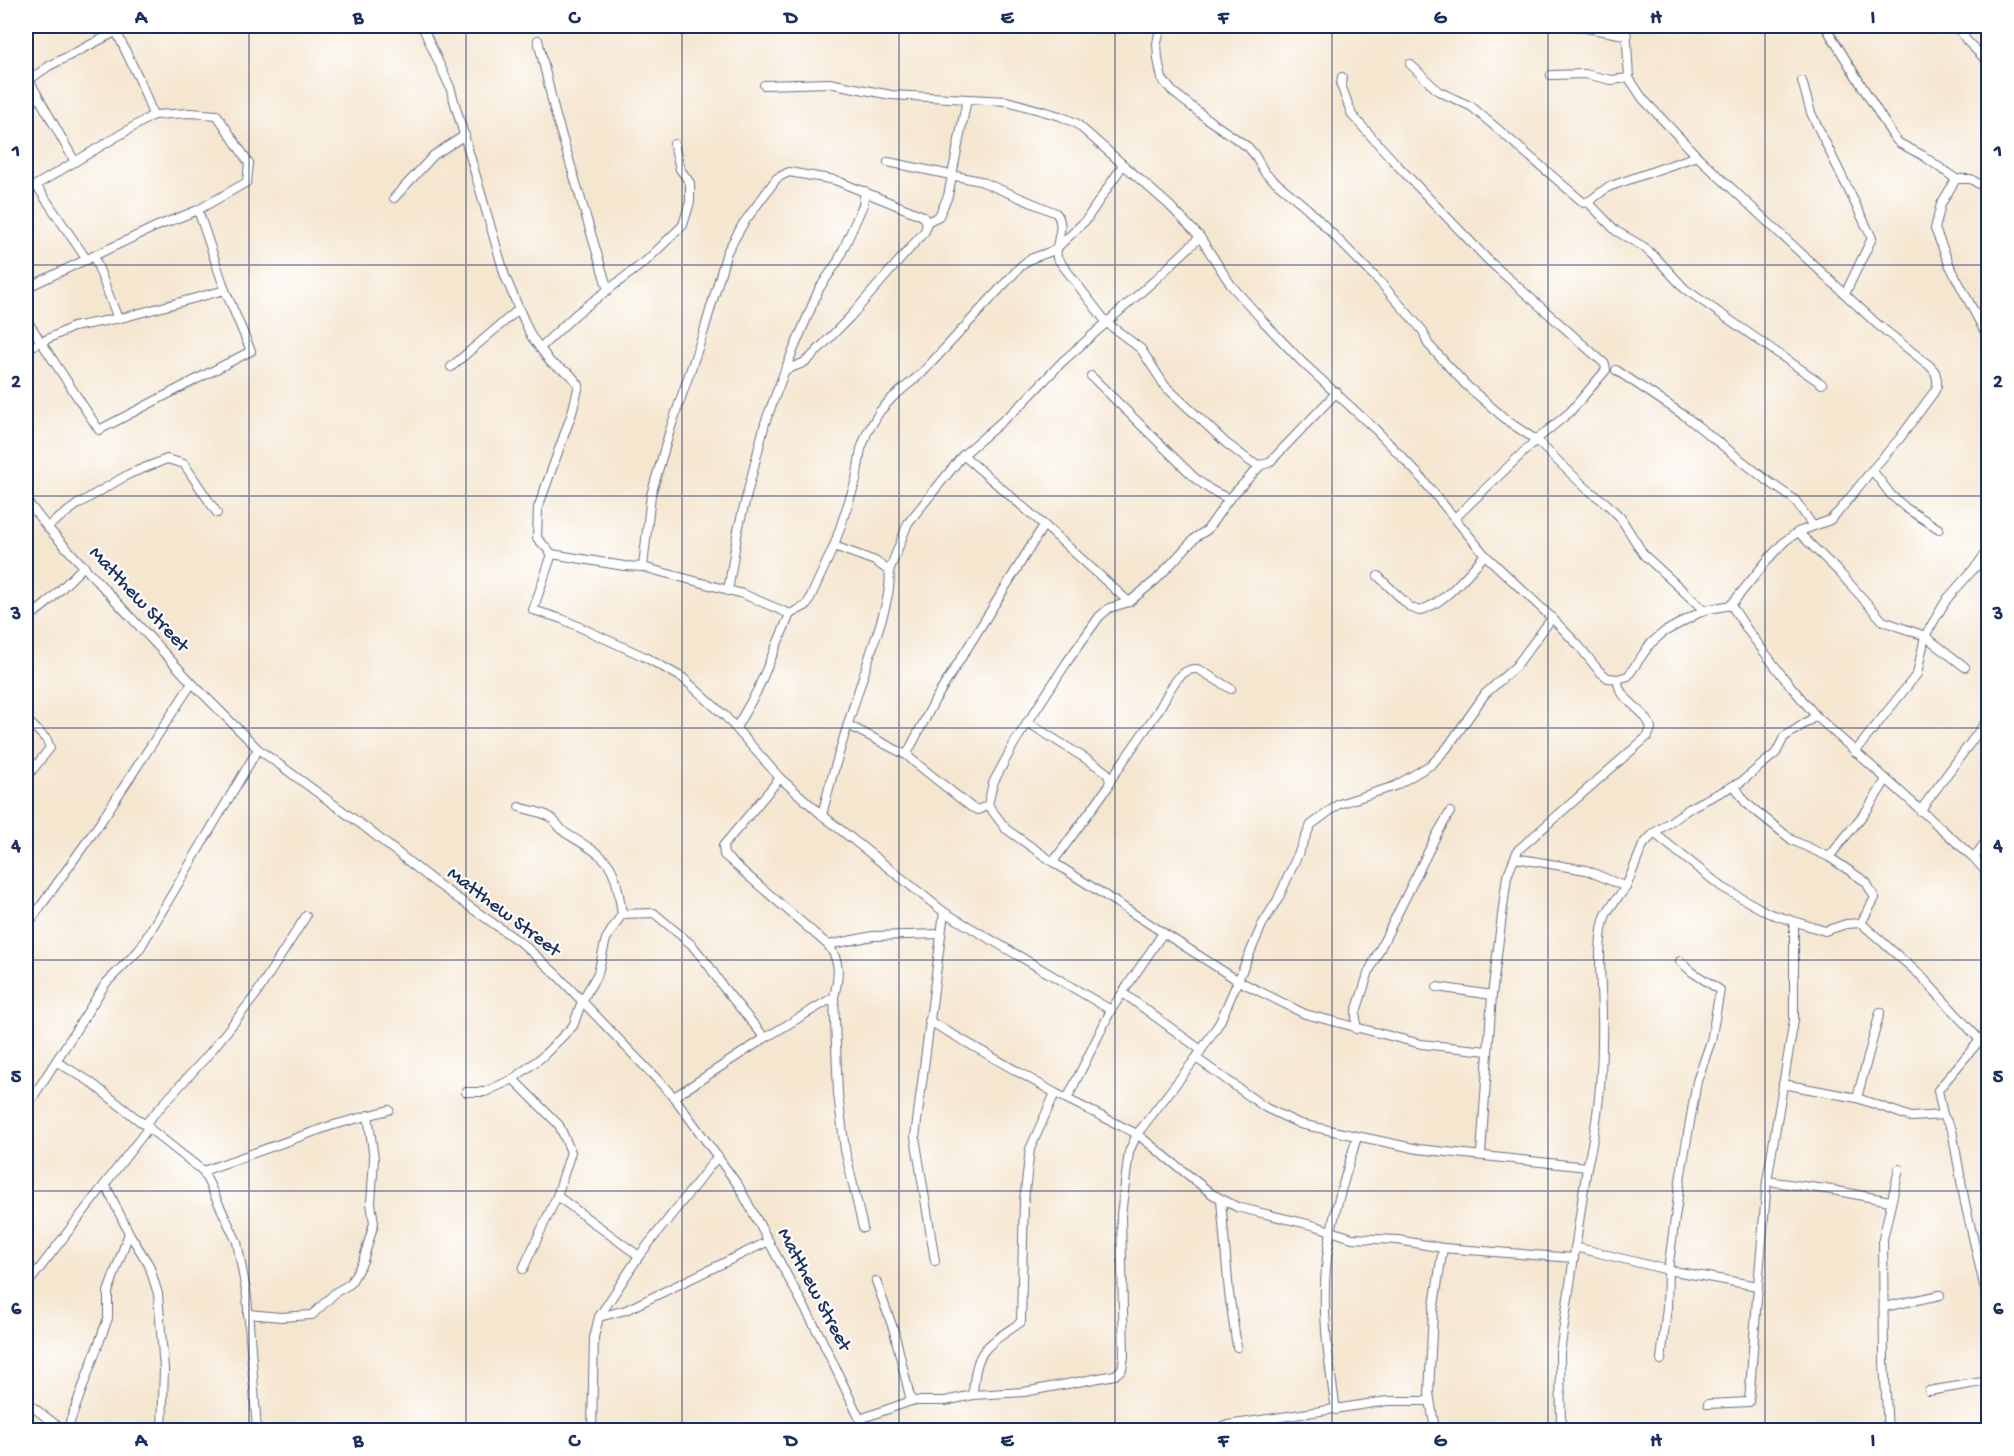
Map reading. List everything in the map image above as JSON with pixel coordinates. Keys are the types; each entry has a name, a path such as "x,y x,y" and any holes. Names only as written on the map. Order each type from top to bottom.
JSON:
{"street":[{"path":"75,162 27,81 49,66 127,26"},
{"path":"422,26 450,87 505,276 519,309 531,336 551,363 570,374 579,385 573,413 538,508 537,538 552,554 643,567 743,594 790,614"},
{"path":"1164,26 1160,29 1157,43 1160,72 1166,84 1186,103 1248,147 1265,173 1307,208 1380,282 1423,331 1428,344 1466,385 1509,422 1536,440 1620,517 1644,555 1704,610"},
{"path":"1575,26 1625,35"},
{"path":"764,85 829,83 891,95 1007,101 1060,116 1076,123 1168,205 1200,237 1231,285 1302,362 1337,392 1418,474 1485,555 1552,618 1599,671 1608,678 1618,679 1628,676 1650,644 1664,632 1704,610 1731,605 1761,571 1770,557 1798,532 1830,520 1900,438 1937,386 1935,372 1930,366 1876,324 1697,156 1643,99 1629,78 1626,26"},
{"path":"1825,26 1899,143 1922,155 1956,179 1971,179 1989,190"},
{"path":"1957,26 1967,42 1989,62"},
{"path":"116,32 153,115"},
{"path":"538,40 555,113 608,290"},
{"path":"1410,64 1438,92 1472,107 1584,203 1608,187 1697,156"},
{"path":"1551,75 1585,74 1611,80 1629,78"},
{"path":"1342,76 1341,85 1352,115 1367,133 1489,261 1605,364 1606,370 1570,412 1536,440 1455,518"},
{"path":"1802,81 1811,113 1872,238 1845,294"},
{"path":"927,222 939,216 948,196 967,99"},
{"path":"26,194 36,185 153,115 190,112 217,115 249,163 247,182 198,210 155,227 26,288"},
{"path":"394,198 434,155 465,135"},
{"path":"540,348 576,314 646,261 683,225 690,202 690,183 680,169 674,144"},
{"path":"888,162 980,181 1056,213 1061,223 1055,250 1057,258 1107,323 1141,350 1165,386 1226,443 1251,462 1260,465 1269,463 1337,392"},
{"path":"736,728 762,681 790,614 807,605 834,546 856,480 861,449 880,411 922,373 1022,266 1030,259 1055,250 1086,220 1123,165"},
{"path":"643,567 651,495 727,252 743,224 777,178 789,172 834,180 922,216 927,222"},
{"path":"1956,179 1941,204 1935,229 1950,266 1989,338"},
{"path":"36,185 90,258 118,319"},
{"path":"728,591 738,530 765,423 784,370 819,289 838,261 863,205 865,191"},
{"path":"1588,202 1616,231 1644,247 1685,289 1822,384"},
{"path":"26,319 99,430 251,351 225,290 198,210"},
{"path":"784,370 809,359 850,317 889,269 925,231 927,222"},
{"path":"822,815 891,581 889,570 908,523 963,455 1021,405 1062,362 1200,237"},
{"path":"26,349 73,327 118,319 225,290"},
{"path":"451,367 519,309"},
{"path":"1616,370 1685,416 1795,500 1813,526"},
{"path":"1091,376 1197,479 1211,490 1229,499"},
{"path":"963,455 1129,602"},
{"path":"47,527 78,504 129,474 166,459 184,464 217,513"},
{"path":"1260,465 1229,499 1207,530 1196,537 1156,580 1129,602 1109,608 1099,617 1027,722 993,783 988,805 1006,829 1053,862 1238,980 1305,1014 1421,1044 1487,1051"},
{"path":"1872,470 1891,495 1906,508 1939,529"},
{"name":"Matthew Street","path":"26,500 47,527 258,749 366,828 436,883 524,945 582,1001 674,1097 738,1185 820,1336 865,1431"},
{"path":"908,756 935,700 1044,525"},
{"path":"1798,532 1839,572 1883,621 1925,636 1965,667"},
{"path":"834,546 875,561 889,570"},
{"path":"1855,752 1917,675 1925,636 1947,599 1989,549"},
{"path":"552,554 533,610 562,619 643,656 683,678 736,728 780,778 822,815 944,912 1111,1010"},
{"path":"1378,576 1410,607 1419,611 1431,608 1451,591 1485,555"},
{"path":"26,620 46,604 84,566"},
{"path":"1731,605 1776,669 1816,716 1989,874"},
{"path":"860,1419 911,1401 945,1401 973,1395 1024,1392 1115,1375 1122,1369 1124,1356 1121,1215 1130,1152 1137,1134 1199,1054 1220,1022 1311,825 1339,804 1395,786 1432,764 1447,748 1485,694 1516,666 1552,618"},
{"path":"1053,862 1108,787 1179,678 1194,668 1231,689"},
{"path":"1481,1154 1492,995 1508,876 1518,850 1648,736 1650,724 1646,716 1621,692 1617,686 1618,679"},
{"path":"26,927 100,823 192,682"},
{"path":"1561,1431 1560,1353 1587,1167 1593,1143 1599,1077 1602,1034 1600,969 1605,916 1626,887 1642,845 1654,833 1693,806 1734,785 1760,768 1776,753 1787,734 1816,716"},
{"path":"26,719 47,741 50,748 26,778"},
{"path":"1920,811 1989,719"},
{"path":"1027,722 1100,767 1107,773 1110,781"},
{"path":"848,725 908,756 971,807 978,810 988,805"},
{"path":"26,1108 106,983 139,950 258,749"},
{"path":"780,778 723,846 724,855 828,945 836,955 838,979 834,997 838,1094 845,1150 863,1228"},
{"path":"1829,857 1867,810 1886,780"},
{"path":"1734,785 1746,803 1792,840 1829,857 1866,882 1875,898 1861,923"},
{"path":"466,1092 485,1092 513,1079 542,1057 573,1026 582,1001 598,973 606,939 622,914 617,878 607,860 595,850 564,832 550,817 519,807"},
{"path":"1356,1029 1356,1012 1369,971 1450,812"},
{"path":"1654,833 1722,888 1768,913 1825,931 1846,924 1861,923 1921,976 1989,1049"},
{"path":"1974,858 1989,838"},
{"path":"1515,858 1586,870 1626,887"},
{"path":"935,1261 915,1137 944,912"},
{"path":"622,914 654,913 692,945 765,1038"},
{"path":"26,1286 147,1126 255,996 306,916"},
{"path":"1708,1404 1749,1402 1767,1180 1794,1020 1794,922"},
{"path":"1067,1099 1111,1010 1163,933"},
{"path":"828,945 873,936 941,934"},
{"path":"1661,1360 1668,1270 1681,1174 1697,1081 1712,1041 1720,990 1692,972 1680,961"},
{"path":"1437,987 1492,995"},
{"path":"1123,993 1266,1108 1300,1124 1418,1149 1587,1167"},
{"path":"674,1097 765,1038 834,997"},
{"path":"1857,1098 1880,1012"},
{"path":"929,1021 1055,1093 1137,1134 1221,1200 1245,1210 1316,1226 1352,1238 1398,1240 1443,1248 1574,1258"},
{"path":"1980,1040 1938,1090 1943,1115 1952,1130 1965,1203 1989,1302"},
{"path":"57,1062 89,1081 203,1171 237,1242 248,1314 257,1431"},
{"path":"513,1079 559,1125 571,1152 557,1196 523,1269"},
{"path":"1783,1084 1857,1098 1911,1117 1943,1115"},
{"path":"973,1395 977,1360 991,1342 1021,1322 1024,1200 1030,1149 1055,1093"},
{"path":"203,1171 311,1132 389,1110"},
{"path":"248,1314 281,1317 312,1315 336,1292 350,1284 363,1261 374,1223 371,1203 374,1159 368,1115"},
{"path":"1336,1410 1326,1346 1326,1257 1357,1137"},
{"path":"592,1431 594,1337 599,1317 639,1256 718,1156"},
{"path":"1888,1431 1884,1362 1883,1239 1899,1169"},
{"path":"1767,1180 1890,1202"},
{"path":"105,1184 129,1233 149,1265 158,1294 164,1369 162,1431"},
{"path":"557,1196 639,1256"},
{"path":"1221,1200 1229,1293 1237,1347"},
{"path":"67,1431 108,1318 108,1293 129,1233"},
{"path":"599,1317 626,1310 769,1241"},
{"path":"1575,1246 1668,1270 1758,1286"},
{"path":"1435,1431 1429,1401 1433,1312 1443,1248"},
{"path":"876,1281 894,1331 911,1401"},
{"path":"1884,1307 1940,1295"},
{"path":"1929,1391 1989,1381"},
{"path":"1215,1431 1228,1425 1387,1401 1429,1401"},
{"path":"26,1402 63,1431"}]}
